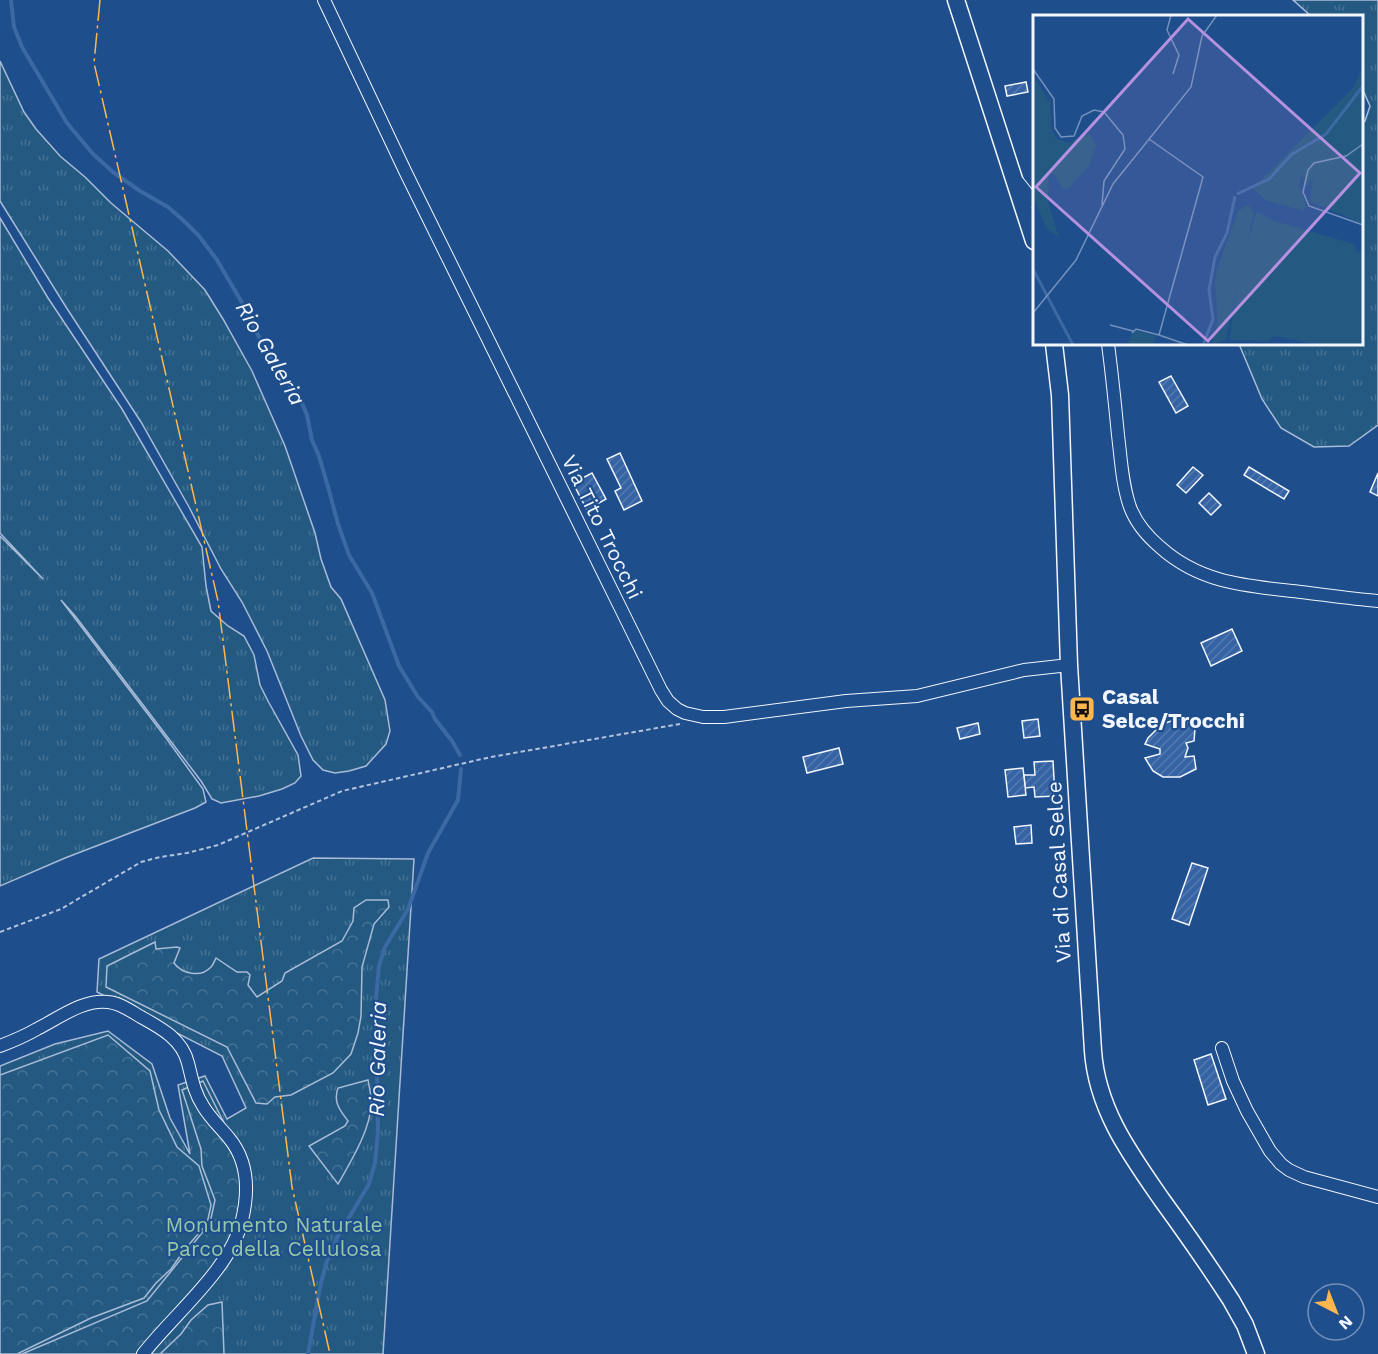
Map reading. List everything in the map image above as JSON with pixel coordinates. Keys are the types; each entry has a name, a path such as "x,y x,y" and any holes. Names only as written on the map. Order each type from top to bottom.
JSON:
{"main road":[{"path":"956,0 1033,235"},
{"name":"Via di Casal Selce","path":"1054,345 1059,395 1069,665 1093,1051 1098,1084 1121,1140 1231,1300 1245,1325 1256,1354"}],"street":[{"name":"Via Tito Trocchi","path":"324,0 406,173 656,680 673,706 695,716 724,717 846,701 917,696 1024,670 1069,665"},
{"path":"1015,179 1033,200"},
{"path":"1108,345 1127,495 1137,521 1153,541 1175,560 1203,575 1228,583 1378,601"},
{"path":"0,1046 83,1006 106,1002 121,1005 159,1027 177,1041 188,1062 194,1088 202,1106 239,1153 244,1169 246,1190 242,1220 233,1245 212,1275 143,1354"},
{"path":"1222,1048 1233,1081 1247,1111 1270,1151 1281,1164 1304,1177 1378,1197"}],"path":[{"path":"0,932 61,909 141,862 206,849 241,836 333,794 491,757 689,723"}],"green space":[{"path":"1293,0 1378,0 1378,425 1349,446 1314,447 1281,428 1262,399 1239,345 1363,345 1363,122 1370,106 1363,90 1363,15 1310,15"},
{"path":"0,61 24,112 36,129 60,156 168,251 205,290 252,371 285,446 331,587 341,599 385,700 390,731 386,744 366,766 335,773 323,770 313,760 267,651 189,507 141,422 0,201"},
{"path":"0,218 48,298 122,409 202,547 211,611 244,636 254,655 260,685 298,755 301,776 295,783 259,796 221,803 212,799 201,781 61,600 203,789 206,802 0,886 0,536 43,579 0,533"},
{"name":"Monumento Naturale Parco della Cellulosa","path":"313,858 414,859 383,1354 0,1354 0,1066 55,1044 108,1031 152,1064 170,1118 190,1154 178,1085 205,1076 227,1119 246,1108 222,1056 97,992 99,959"},
{"path":"366,900 388,900 389,907 374,924 362,967 361,1016 351,1054 333,1073 291,1095 275,1097 267,1104 256,1103 227,1047 106,987 107,966 155,942 156,949 180,948 174,963 187,972 202,973 212,966 216,958 237,972 247,972 250,975 248,985 257,997 282,981 285,973 342,941 353,921 354,908"},
{"path":"108,1035 150,1071 159,1110 177,1147 199,1166 211,1205 207,1224 144,1298 91,1318 17,1354 0,1354 0,1075"},
{"path":"368,1080 371,1101 368,1124 338,1184 309,1146 345,1126 348,1121 337,1102 338,1088"},
{"path":"203,1081 225,1125 241,1167 243,1197 236,1231 220,1260 139,1354 22,1354 147,1301 210,1223 215,1200 202,1166 201,1149 182,1090"},
{"path":"222,1302 224,1354 160,1354 208,1305"}],"building":[{"path":"1026,82 1028,92 1007,96 1005,86"},
{"path":"1171,376 1188,406 1176,413 1159,382"},
{"path":"620,453 642,501 624,510 615,491 621,488 607,459"},
{"path":"1193,467 1203,475 1186,493 1177,485"},
{"path":"1249,467 1289,491 1284,499 1244,475"},
{"path":"592,473 606,499 587,510 573,483"},
{"path":"1378,473 1378,496 1370,492"},
{"path":"1209,493 1221,505 1211,515 1199,503"},
{"path":"1232,629 1242,651 1211,666 1201,643"},
{"path":"1038,719 1040,736 1024,738 1022,721"},
{"path":"1178,719 1185,720 1195,728 1194,741 1186,743 1188,748 1185,757 1194,756 1196,769 1180,777 1163,777 1153,771 1145,758 1160,754 1160,749 1145,744 1157,729 1165,723"},
{"path":"978,723 980,734 960,739 957,728"},
{"path":"839,748 843,764 807,773 803,757"},
{"path":"1053,761 1055,796 1035,797 1034,787 1025,788 1024,775 1035,775 1034,762"},
{"path":"1023,768 1026,795 1008,797 1005,770"},
{"path":"1031,825 1032,843 1016,844 1014,827"},
{"path":"1192,863 1208,868 1189,925 1172,919"},
{"path":"1211,1054 1226,1099 1208,1105 1194,1060"}],"waterway":[{"name":"Rio Galeria","path":"11,0 14,27 22,47 67,123 93,154 113,172 168,207 184,221 217,260 266,351 302,403 349,555 372,593 399,666 418,697 432,712 460,755"},
{"name":"Rio Galeria","path":"308,1354 327,1261 338,1236 369,1184 375,1163 378,1132 376,998 379,966 385,947 408,909 428,853 458,800 461,769"}],"power":[{"path":"100,0 94,63 218,601 292,1187 330,1354"}],"place":[{"name":"Casal Selce/Trocchi","path":"1082,709"}]}
